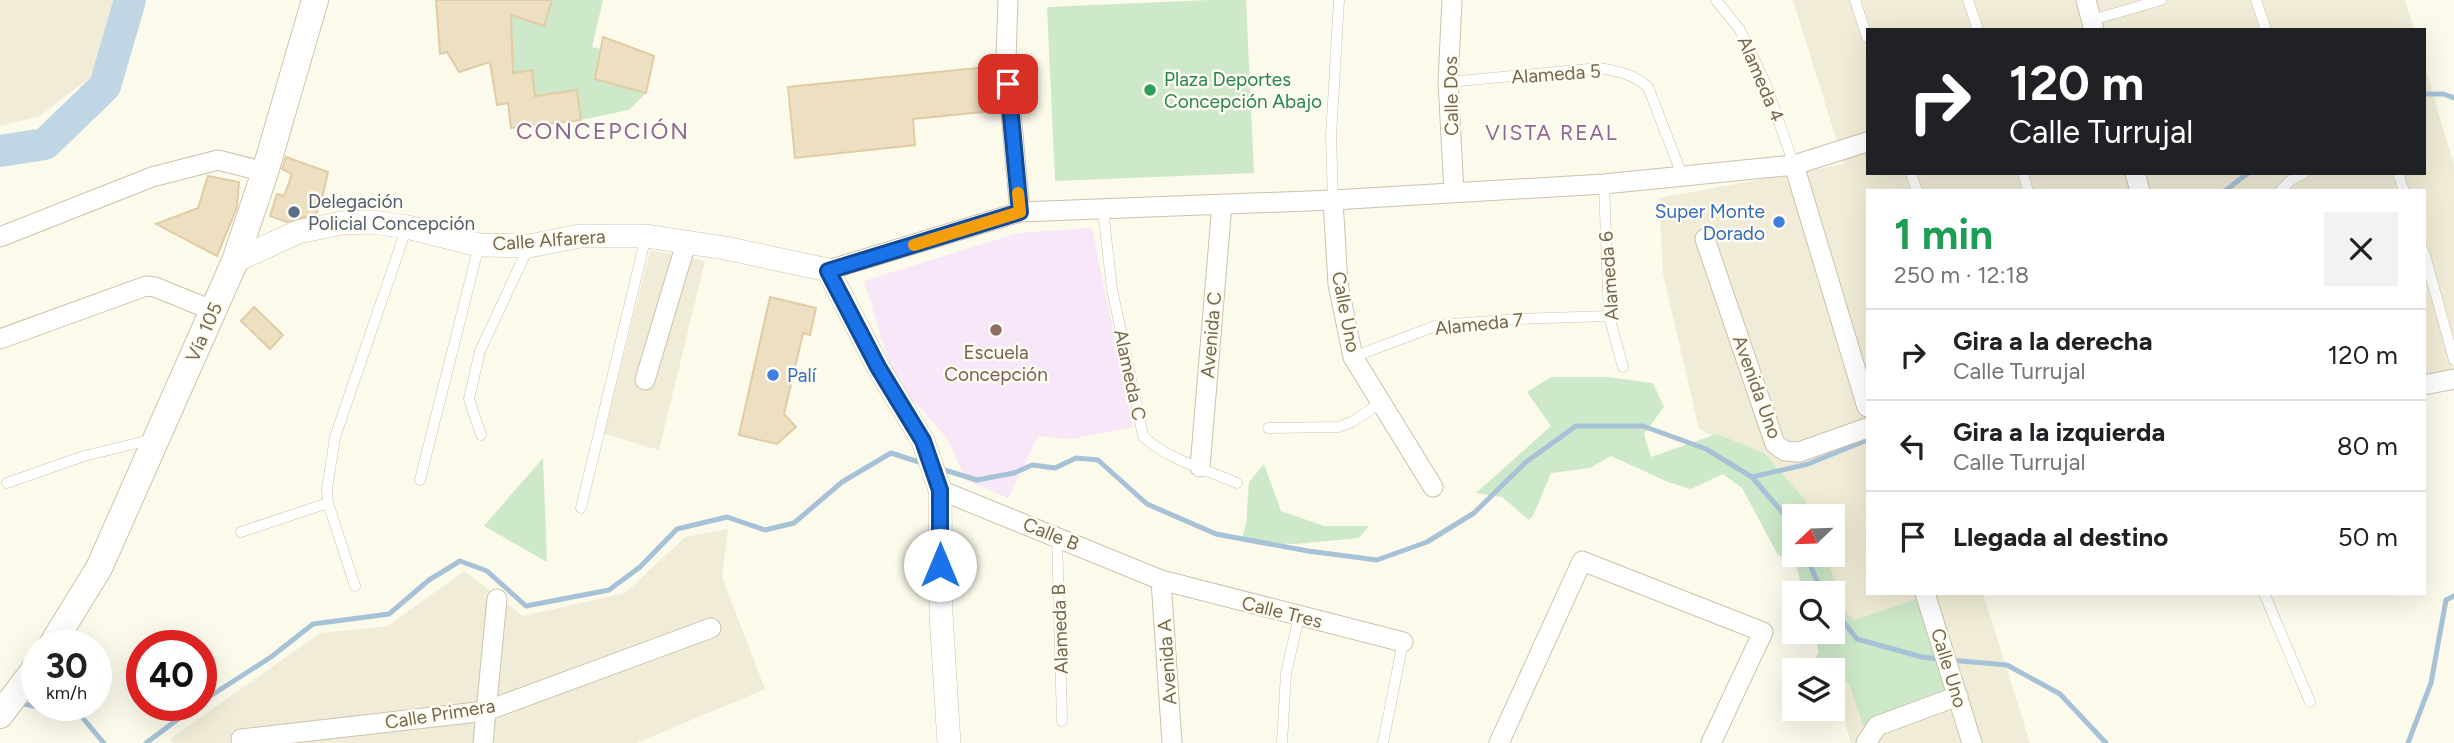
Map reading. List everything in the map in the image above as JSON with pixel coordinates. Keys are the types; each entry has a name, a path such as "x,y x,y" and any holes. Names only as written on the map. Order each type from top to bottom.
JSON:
{"main road":[{"name":"Vía 105","path":"61,630 99,568 235,261 265,172 315,0"},
{"path":"7,706 21,687"}],"street":[{"path":"1008,0 1006,58 1020,212"},
{"name":"Calle Dos","path":"1452,0 1448,82 1454,192"},
{"path":"2086,0 2093,25"},
{"path":"949,743 941,614 940,490 923,441 878,367 828,271 1020,212 1333,200 1604,184 1794,165 1866,142"},
{"path":"0,237 152,177 218,160 265,172"},
{"path":"1794,165 1866,404"},
{"name":"Calle Uno","path":"1333,200 1338,284 1353,357 1433,487"},
{"name":"Avenida C","path":"1200,467 1222,204"},
{"name":"Calle Alfarera","path":"235,261 298,232 342,223 373,222 407,226 479,245 529,246 580,236 646,236 725,248 828,271"},
{"name":"Avenida Uno","path":"1705,239 1775,444 1785,451 1799,452 1866,428"},
{"path":"645,380 686,243"},
{"path":"0,339 146,286 155,287 214,311"},
{"path":"2426,384 2454,379"},
{"name":"Calle B","path":"940,490 1161,580"},
{"path":"1499,743 1582,561 1763,632 1711,743"},
{"name":"Calle Tres","path":"1161,580 1403,642"},
{"name":"Avenida A","path":"1161,580 1172,743"},
{"name":"Calle Uno","path":"1926,595 1972,743"},
{"path":"483,743 497,599"},
{"name":"Calle Primera","path":"241,739 486,711 711,628"},
{"path":"1866,743 1877,726 1958,696"}],"lane":[{"path":"1333,200 1331,136 1339,0"},
{"name":"Alameda 4","path":"1716,0 1740,30 1750,50 1765,82 1794,165"},
{"path":"1855,0 1866,34"},
{"path":"1969,0 1977,28"},
{"path":"2093,25 2161,0"},
{"path":"2256,0 2265,28"},
{"name":"Alameda 5","path":"1448,82 1599,68 1638,78 1648,87 1682,175"},
{"path":"2282,189 2300,175"},
{"name":"Alameda 6","path":"1604,184 1609,316 1623,367"},
{"name":"Alameda C","path":"1103,210 1112,289 1143,436 1164,452 1237,483"},
{"path":"355,586 328,503 327,489 335,437 407,226"},
{"path":"581,508 646,236"},
{"path":"420,480 479,245"},
{"path":"481,435 469,399 480,351 529,246"},
{"path":"2426,259 2454,360"},
{"name":"Alameda 7","path":"1353,357 1438,325 1609,316"},
{"path":"1268,428 1338,427 1352,422 1380,403"},
{"path":"7,483 84,456 157,438"},
{"path":"241,532 328,503"},
{"name":"Alameda B","path":"1057,536 1062,721"},
{"path":"2265,595 2311,702"},
{"path":"1282,743 1286,673 1299,617"},
{"path":"1383,743 1403,642"}],"shaded area":[{"path":"0,0 122,0 122,8 92,76 40,116 0,126"},
{"path":"1793,0 2405,0 2413,28 1866,28 1866,175 2426,175 2426,70 2454,165 2454,380 2426,386 2426,189 1866,189 1866,595 1984,595 2030,743 1851,743 1844,721 1845,658 1832,658 1832,644 1845,644 1845,581 1800,581 1796,567 1845,567 1845,504 1782,504 1782,524 1762,462 1699,429 1663,274 1659,198 1844,164"},
{"name":"Escuela Concepción","path":"1092,228 1133,427 1071,439 1038,436 1008,498 966,480 947,438 894,379 864,281 1018,233"},
{"path":"650,250 705,261 659,450 604,434"},
{"path":"728,529 722,577 765,689 637,743 174,743 170,739 195,721 217,721 217,706 320,633 388,626 464,571 523,616 625,593 685,537"}],"green space":[{"path":"444,0 603,0 592,47 600,49 595,79 646,93 629,110 581,120 577,91 535,96 532,70 514,73 511,55"},
{"name":"Plaza Deportes Concepción Abajo","path":"1246,0 1254,173 1055,181 1047,7"},
{"path":"1551,377 1607,377 1653,383 1664,407 1644,434 1651,457 1717,434 1764,453 1807,504 1782,504 1782,557 1778,555 1742,488 1723,474 1691,489 1668,482 1611,456 1590,468 1551,473 1529,520 1502,497 1476,493 1551,426 1527,392"},
{"path":"543,458 547,562 484,526"},
{"path":"1264,464 1281,511 1324,526 1369,526 1359,538 1295,544 1241,542 1246,524 1249,482"},
{"path":"1797,567 1830,567 1835,581 1800,581"},
{"path":"1920,598 1946,690 1939,698 1863,726 1848,681 1845,683 1845,658 1816,658 1819,651 1817,644 1845,644 1845,611 1854,620"}],"building":[{"path":"436,0 552,0 544,26 511,15 513,73 532,70 535,96 577,90 581,120 511,128 508,103 497,105 490,62 459,72 447,52 440,54"},
{"path":"603,37 654,56 646,93 595,79"},
{"path":"987,67 992,111 913,119 915,145 795,158 788,87"},
{"path":"286,157 328,172 316,214 287,222 270,216 277,194 284,196 292,174 282,169"},
{"path":"208,176 239,182 237,207 217,256 156,224 198,208"},
{"name":"Palí","path":"770,297 816,308 810,335 803,333 784,414 796,427 777,444 739,435"},
{"path":"254,307 283,335 270,349 241,321"}],"waterway":[{"path":"0,151 45,144 105,86 130,0"},
{"path":"2426,94 2443,94 2454,98"},
{"path":"2228,189 2245,175"},
{"path":"938,468 977,480 1014,473 1032,465 1055,468 1076,458 1098,460 1147,504 1216,534 1308,551 1377,560 1427,542 1474,513 1526,462 1576,426 1643,426 1706,449 1752,477 1782,512"},
{"path":"1752,477 1808,464 1866,440"},
{"path":"217,692 271,657 313,624 389,614 429,580 460,561 487,571 526,606 609,590 640,567 677,529 727,517 765,530 794,523 842,482 891,453 922,463"},
{"path":"1811,567 1817,581"},
{"path":"2408,743 2431,683 2446,600 2454,596"},
{"path":"1845,624 1857,639 1939,659"},
{"path":"1949,660 2007,665 2060,694 2106,743"},
{"path":"19,703 81,716 104,743"},
{"path":"146,743 176,721"}],"slow traffic":[{"path":"914,245 1020,212 1018,193"}],"place":[{"name":"Plaza Deportes Concepción Abajo","path":"1150,90"},
{"name":"Delegación Policial Concepción","path":"294,212"},
{"name":"Super Monte Dorado","path":"1779,222"},
{"name":"Escuela Concepción","path":"996,330"},
{"name":"Palí","path":"773,375"}],"district":[{"name":"CONCEPCIÓN","path":"603,131"},
{"name":"VISTA REAL","path":"1552,132"}],"route":[{"path":"940,565 940,490 923,441 878,367 828,271 1020,212 1008,84"}]}
